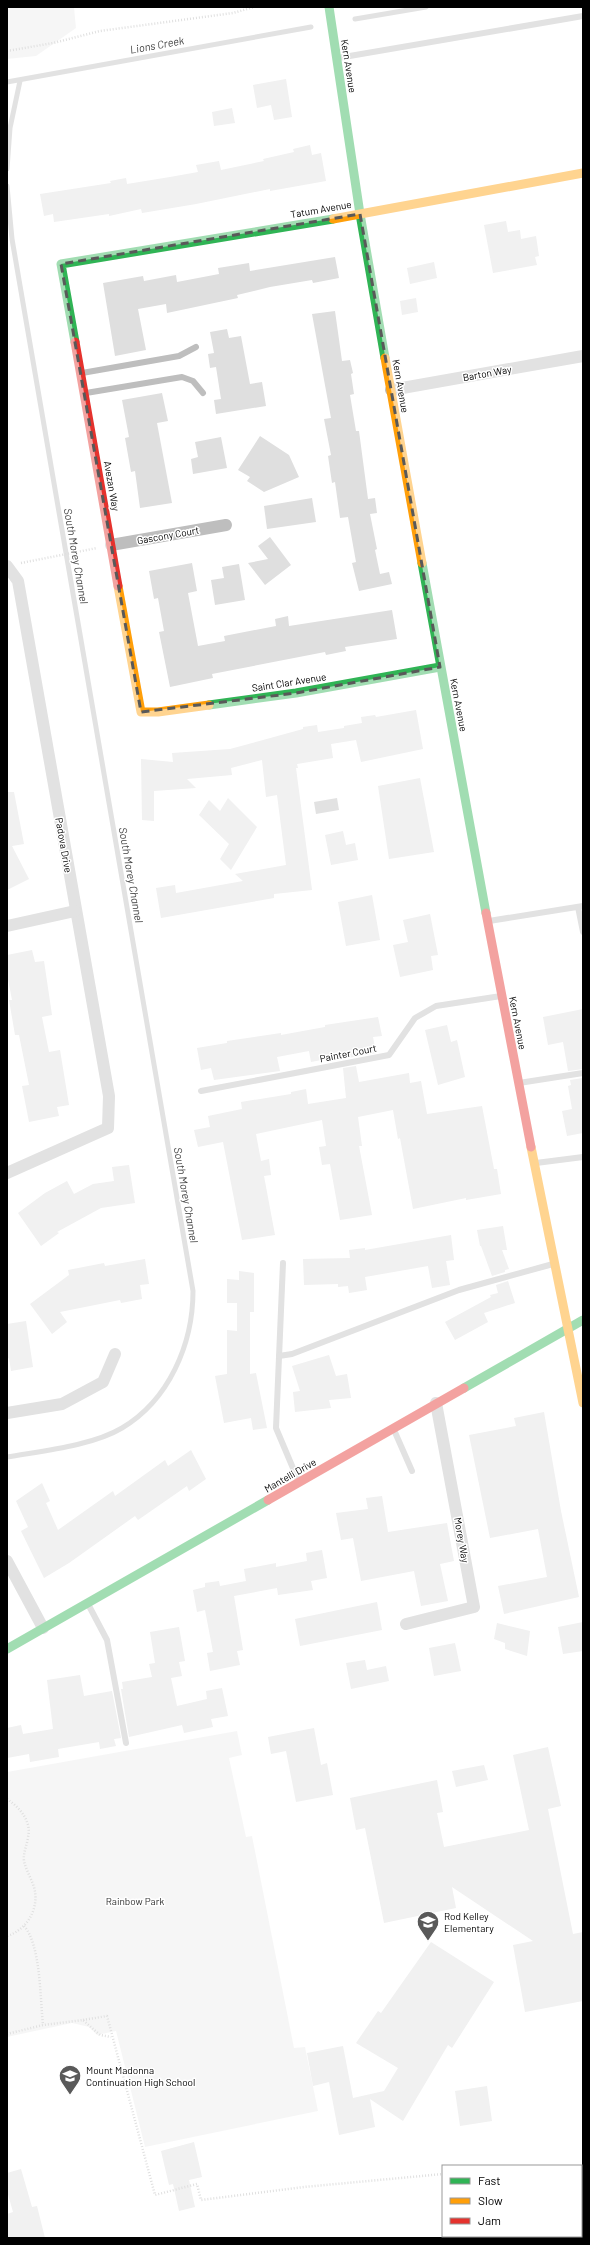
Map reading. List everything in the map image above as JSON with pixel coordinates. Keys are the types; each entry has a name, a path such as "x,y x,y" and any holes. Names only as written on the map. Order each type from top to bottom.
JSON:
{"street":[{"name":"Kern Avenue","path":"329,7 360,214 440,667 501,996 583,1404"},
{"name":"Tatum Avenue","path":"62,264 360,214 583,173"},
{"name":"Avezan Way","path":"62,264 141,712"},
{"name":"Barton Way","path":"391,390 583,356"},
{"name":"Gascony Court","path":"111,545 226,525"},
{"name":"Padova Drive","path":"7,1173 108,1128 109,1096 75,911 18,581 8,567"},
{"name":"Saint Clar Avenue","path":"141,712 158,712 296,694 440,667"},
{"path":"7,926 75,911"},
{"name":"Mantelli Drive","path":"7,1649 583,1320"},
{"path":"7,1413 62,1404 103,1382 114,1354"},
{"name":"Morey Way","path":"406,1624 474,1607 436,1404"},
{"path":"7,1562 43,1628"}],"lane":[{"path":"337,59 583,16"},
{"path":"81,373 179,356 196,347"},
{"path":"84,393 182,377 193,381 203,393"},
{"path":"488,922 581,906 583,932"},
{"name":"Painter Court","path":"201,1091 389,1055 415,1018 436,1006 501,996"},
{"path":"518,1083 583,1073"},
{"path":"534,1164 583,1157"},
{"path":"283,1263 276,1428 299,1482"},
{"path":"279,1356 292,1354 459,1290 555,1264"},
{"path":"393,1429 412,1471"},
{"path":"87,1603 107,1640 126,1743"}],"path":[{"path":"7,51 52,43 100,31 233,13 254,7"},
{"path":"8,567 31,560 81,551"},
{"path":"7,1800 19,1807 27,1821 29,1836 24,1848 24,1859 34,1888 33,1912 24,1926 14,1934 7,1936"},
{"path":"24,1926 29,1932 35,1949 43,2025"},
{"path":"7,2034 43,2025 107,2016 111,2037 154,2195 197,2184 201,2200 304,2187 442,2174"},
{"path":"83,2020 100,2035 111,2037"}],"highlighted area":[{"path":"360,214 440,667 296,693 141,712 61,264"}],"green space":[{"path":"7,7 74,7 76,28 36,56 7,59"},
{"name":"Rainbow Park","path":"237,1731 242,1755 229,1758 246,1837 252,1836 294,2048 305,2047 318,2111 145,2147 116,2031 97,2035 89,2027 72,2023 7,2037 7,1772"}],"shaded area":[{"path":"337,798 339,810 316,814 314,802"}],"building":[{"path":"286,79 292,117 274,120 271,105 257,108 253,85"},
{"path":"232,108 235,123 214,126 212,112"},
{"path":"310,145 312,155 321,153 326,181 270,191 270,189 142,213 141,209 109,216 109,214 54,222 53,214 44,216 40,194 111,183 110,181 126,178 127,184 198,172 196,165 219,161 221,170 264,161 263,159 294,152 293,149"},
{"path":"506,221 508,232 520,230 521,239 536,236 539,256 535,257 537,265 493,273 484,225"},
{"path":"335,257 339,278 313,283 312,280 270,287 237,295 238,298 167,313 166,304 138,309 146,350 115,356 103,283 143,276 144,281 176,275 177,282 219,274 218,268 249,263 250,271"},
{"path":"434,262 437,278 410,284 407,268"},
{"path":"416,298 418,312 402,315 400,301"},
{"path":"335,311 342,361 350,360 353,373 351,374 354,394 350,395 356,431 359,431 368,499 375,498 377,513 370,514 380,574 389,572 392,584 359,591 352,563 356,562 348,517 340,518 335,482 332,483 328,456 331,455 324,419 331,418 312,314"},
{"path":"227,329 229,338 241,336 250,384 262,382 266,406 216,414 214,400 221,399 216,367 210,368 208,354 214,353 210,332"},
{"path":"162,393 168,421 157,423 172,503 140,508 135,471 131,472 125,438 129,437 122,400"},
{"path":"260,436 289,455 299,477 264,492 247,481 250,477 238,470"},
{"path":"221,437 227,468 193,474 191,459 198,457 195,442"},
{"path":"312,498 316,522 267,529 264,506"},
{"path":"270,537 291,565 265,585 248,563 268,559 258,546"},
{"path":"192,563 197,591 188,593 198,646 225,641 224,636 276,626 275,619 288,616 289,626 392,610 397,639 345,647 346,651 326,655 325,652 212,674 213,678 170,687 159,632 164,631 158,598 154,599 149,571"},
{"path":"239,564 245,600 215,605 211,580 224,578 222,567"},
{"path":"416,710 423,749 361,762 356,740 331,744 333,758 297,764 298,768 296,768 312,890 274,894 274,898 161,918 156,888 175,885 176,893 243,881 235,874 286,865 277,795 266,797 262,760 231,768 232,775 187,779 196,788 154,791 154,821 142,820 141,759 173,762 172,753 230,749 303,729 303,727 317,725 318,732 344,728 344,726 362,723 361,717 375,715 376,717"},
{"path":"420,778 434,852 389,859 378,786"},
{"path":"7,792 14,792 24,844 12,846 29,879 7,890"},
{"path":"228,798 257,827 231,870 220,859 229,844 199,815 209,800 220,811"},
{"path":"343,831 346,845 355,843 358,860 331,865 325,835"},
{"path":"372,895 380,940 346,946 338,902"},
{"path":"430,914 438,955 431,956 433,970 400,977 393,945 408,942 403,920"},
{"path":"32,950 35,962 44,961 52,1015 42,1017 49,1052 60,1050 69,1105 57,1107 59,1116 29,1122 22,1086 29,1085 19,1035 15,1035 9,1000 12,1000 7,974 7,955"},
{"path":"583,1009 583,1069 568,1071 563,1042 548,1045 543,1017"},
{"path":"378,1017 382,1036 373,1037 376,1053 342,1059 342,1056 311,1062 309,1051 277,1057 280,1071 214,1080 211,1068 201,1070 197,1048 227,1043 227,1041 281,1033 281,1035 325,1027 325,1025"},
{"path":"447,1025 451,1042 457,1040 465,1077 438,1085 425,1030"},
{"path":"356,1066 359,1082 409,1073 410,1083 421,1081 427,1114 482,1106 494,1169 497,1169 501,1194 466,1200 466,1198 413,1209 400,1138 398,1139 393,1110 358,1117 362,1146 359,1146 372,1215 340,1220 330,1164 322,1165 319,1147 326,1146 322,1120 256,1134 261,1161 269,1159 271,1175 264,1176 275,1235 242,1240 223,1142 198,1147 194,1130 210,1127 208,1116 242,1109 241,1102 291,1094 291,1092 306,1089 308,1104 346,1098 343,1068"},
{"path":"583,1078 583,1133 567,1136 562,1111 572,1109 568,1086 571,1085 570,1080"},
{"path":"129,1165 135,1203 101,1208 57,1232 59,1233 41,1246 18,1213 45,1193 67,1181 74,1194 93,1184 114,1181 112,1167"},
{"path":"503,1226 507,1250 502,1250 509,1269 505,1270 505,1272 492,1276 480,1246 477,1230"},
{"path":"451,1235 454,1260 446,1261 450,1285 432,1288 428,1266 365,1277 367,1290 349,1293 348,1286 338,1287 338,1284 304,1285 303,1259 350,1258 349,1250 365,1248 365,1250"},
{"path":"145,1259 149,1284 140,1285 142,1299 121,1303 120,1300 60,1312 67,1322 52,1334 30,1304 69,1275 68,1270 104,1263 105,1266"},
{"path":"239,1271 254,1273 254,1312 250,1312 250,1374 256,1373 267,1428 253,1430 251,1418 224,1423 215,1376 227,1374 227,1330 237,1331 237,1303 227,1303 227,1279 239,1280"},
{"path":"508,1281 515,1303 484,1313 488,1322 455,1340 445,1322 491,1297 490,1295 498,1293 496,1285"},
{"path":"26,1321 33,1367 11,1371 9,1358 7,1359 7,1324"},
{"path":"329,1355 336,1376 347,1374 351,1398 329,1400 331,1408 295,1412 293,1392 300,1391 292,1366"},
{"path":"544,1412 561,1511 579,1597 504,1614 498,1586 547,1577 538,1529 490,1538 469,1435 516,1426 514,1418"},
{"path":"191,1450 206,1479 189,1491 187,1486 138,1520 135,1516 69,1563 44,1578 21,1531 28,1527 16,1501 42,1483 50,1501 46,1503 58,1530 113,1491 115,1496 165,1460 168,1466"},
{"path":"382,1496 388,1532 447,1523 454,1561 440,1564 448,1601 421,1606 414,1571 361,1581 353,1538 341,1540 336,1513 368,1509 366,1498"},
{"path":"322,1550 327,1578 311,1581 313,1590 278,1595 277,1588 234,1596 243,1650 237,1651 240,1665 210,1671 207,1653 213,1652 205,1610 197,1612 193,1590 205,1587 205,1583 219,1581 220,1586 246,1581 244,1569 276,1563 276,1567 307,1561 306,1553"},
{"path":"377,1602 382,1630 300,1646 295,1619"},
{"path":"583,1622 583,1651 563,1654 558,1627"},
{"path":"497,1623 530,1631 527,1656 505,1649 505,1643 494,1639"},
{"path":"179,1627 185,1661 179,1662 182,1676 171,1678 177,1706 207,1699 206,1691 222,1688 228,1716 211,1719 213,1727 184,1733 182,1725 129,1737 121,1689 123,1689 122,1682 152,1677 149,1664 155,1663 150,1632"},
{"path":"455,1643 461,1671 434,1676 429,1648"},
{"path":"365,1660 367,1670 386,1666 389,1681 351,1689 346,1663"},
{"path":"80,1675 84,1696 112,1691 121,1738 114,1739 116,1746 100,1749 99,1742 58,1749 59,1757 30,1762 29,1754 7,1758 7,1728 21,1725 23,1734 53,1729 47,1680"},
{"path":"314,1728 321,1765 327,1763 333,1795 296,1802 286,1751 271,1754 268,1737"},
{"path":"548,1747 561,1806 548,1809 573,1934 583,1932 583,2001 525,2012 513,1945 533,1941 452,1887 456,1908 384,1923 365,1828 356,1830 350,1798 437,1780 443,1812 437,1813 444,1847 529,1830 513,1755"},
{"path":"484,1765 488,1780 456,1787 452,1771"},
{"path":"431,1942 494,1982 452,2048 448,2045 403,2121 370,2099 375,2127 339,2135 329,2082 313,2086 307,2053 343,2046 353,2098 384,2091 398,2068 356,2043 378,2011 381,2013"},
{"path":"487,2086 492,2121 460,2126 455,2091"},
{"path":"194,2142 202,2177 189,2180 195,2207 179,2211 173,2184 169,2185 161,2151"},
{"path":"21,2169 32,2207 37,2206 45,2238 7,2238 7,2214 13,2212 7,2191 7,2173"}],"waterway":[{"name":"Lions Creek","path":"355,19 426,7"},
{"name":"Lions Creek","path":"7,82 311,27"},
{"name":"South Morey Channel","path":"7,169 10,128 20,81"},
{"name":"South Morey Channel","path":"7,186 12,239 193,1291 189,1331 175,1369 153,1402 139,1416 122,1428 110,1434 81,1444 7,1457"}],"traffic: fast":[{"path":"329,7 360,214 385,358"},
{"path":"75,342 61,264 333,219"},
{"path":"422,563 486,913"},
{"path":"209,705 296,693 440,667"},
{"path":"464,1388 583,1320"},
{"path":"7,1649 268,1500"}],"traffic: slow":[{"path":"333,219 583,173"},
{"path":"385,358 422,563"},
{"path":"118,586 141,712 158,712 209,705"},
{"path":"531,1147 583,1403"}],"traffic: jam":[{"path":"75,342 118,586"},
{"path":"486,913 531,1147"},
{"path":"268,1500 464,1388"}],"place":[{"name":"Rod Kelley Elementary","path":"428,1942"},
{"name":"Mount Madonna Continuation High School","path":"70,2096"}]}
